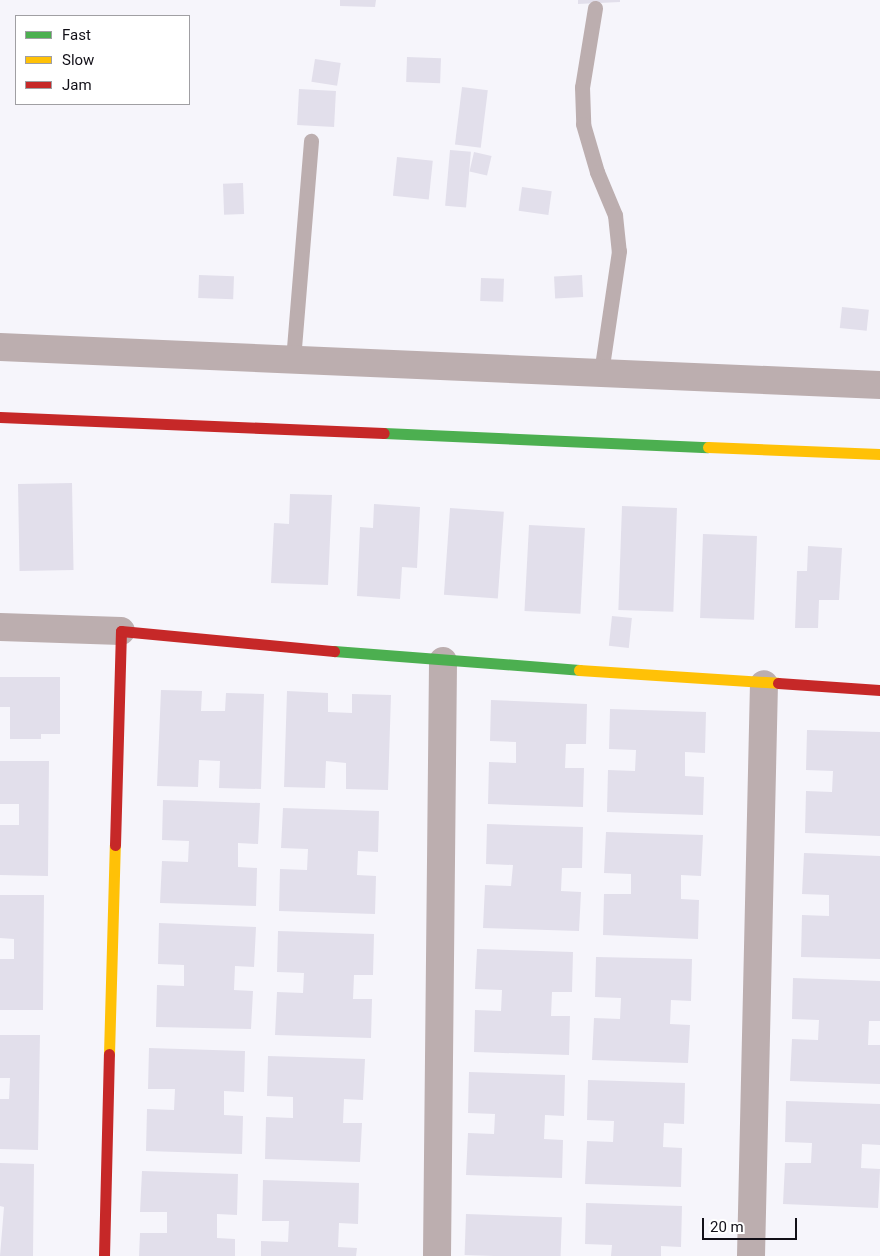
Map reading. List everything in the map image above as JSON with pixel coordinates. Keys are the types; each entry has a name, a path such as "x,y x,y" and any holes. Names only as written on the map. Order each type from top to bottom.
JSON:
{"street":[{"path":"0,347 880,385"},
{"path":"0,417 880,454"},
{"path":"0,627 121,631 443,661 764,684 880,690"},
{"path":"104,1256 121,631"},
{"path":"436,1256 443,661"},
{"path":"751,1256 764,684"}],"lane":[{"path":"595,8 582,87 583,124 597,172 615,215 620,251 601,373"},
{"path":"294,360 311,141"}],"building":[{"path":"340,0 376,0 375,7 340,6"},
{"path":"578,0 620,0 620,2 578,4"},
{"path":"407,57 441,58 440,83 406,82"},
{"path":"315,59 341,63 337,86 311,82"},
{"path":"462,87 488,90 481,148 455,145"},
{"path":"299,89 336,91 334,127 297,125"},
{"path":"450,150 471,152 466,208 445,206"},
{"path":"474,152 492,156 487,176 470,171"},
{"path":"397,157 433,161 429,200 393,196"},
{"path":"243,183 244,214 224,215 223,184"},
{"path":"522,187 552,191 548,215 519,211"},
{"path":"199,275 234,276 233,299 198,298"},
{"path":"582,275 583,297 555,298 554,276"},
{"path":"481,278 504,279 503,302 480,301"},
{"path":"842,307 869,310 867,331 840,328"},
{"path":"72,483 74,570 20,571 18,484"},
{"path":"290,494 332,495 328,585 271,583 274,523 289,524"},
{"path":"374,504 420,507 417,568 402,567 400,599 357,596 360,527 373,528"},
{"path":"622,506 677,508 673,612 618,610"},
{"path":"450,508 504,512 498,599 444,595"},
{"path":"529,525 585,528 580,614 524,611"},
{"path":"703,534 757,536 754,620 700,618"},
{"path":"808,546 842,548 839,600 819,600 818,628 795,628 797,571 807,571"},
{"path":"612,616 632,618 629,648 609,646"},
{"path":"0,677 60,677 60,734 41,734 41,739 10,739 10,707 0,707"},
{"path":"161,690 202,691 201,711 225,711 226,693 264,694 261,789 219,788 220,761 199,760 198,787 157,786"},
{"path":"287,691 328,693 328,712 352,713 352,694 391,695 388,790 346,789 346,763 326,761 325,788 284,787"},
{"path":"491,700 587,704 586,744 566,744 565,768 584,768 583,807 488,804 489,762 516,763 516,742 490,741"},
{"path":"610,709 706,712 705,753 685,752 685,776 704,777 703,815 607,812 608,770 635,771 636,750 609,749"},
{"path":"807,730 880,732 880,836 805,833 806,791 832,792 833,771 806,770"},
{"path":"0,761 49,761 48,876 0,875 0,825 19,825 19,804 0,804"},
{"path":"163,800 260,803 258,844 238,843 238,867 257,868 256,906 160,903 162,861 188,862 189,841 162,840"},
{"path":"283,808 379,811 378,852 358,851 357,875 376,876 375,914 279,911 280,869 307,870 308,849 281,848"},
{"path":"487,824 583,827 582,868 562,868 561,891 581,892 579,931 483,928 485,885 511,886 513,865 486,864"},
{"path":"606,832 703,835 701,876 681,875 681,899 699,900 698,939 603,935 604,894 631,894 631,874 604,873"},
{"path":"804,853 880,856 880,959 801,957 802,915 829,916 829,895 802,894"},
{"path":"0,895 44,895 43,1010 0,1010 0,959 14,959 14,939 0,938"},
{"path":"159,923 256,927 254,967 235,966 234,990 253,991 251,1029 156,1027 157,985 184,986 184,965 158,964"},
{"path":"278,931 374,934 373,975 354,975 353,999 372,999 371,1038 275,1035 277,992 303,993 304,973 277,972"},
{"path":"477,949 573,952 572,992 552,992 551,1016 570,1016 569,1055 474,1052 475,1010 501,1011 502,990 475,989"},
{"path":"596,957 692,959 691,1001 671,1000 670,1024 690,1025 688,1063 592,1060 594,1018 620,1019 621,998 595,997"},
{"path":"793,978 880,981 880,1021 869,1021 868,1045 880,1045 880,1084 790,1081 792,1039 818,1040 819,1020 792,1019"},
{"path":"0,1035 40,1035 38,1150 0,1149 0,1099 9,1099 10,1078 0,1078"},
{"path":"149,1048 245,1051 244,1092 224,1091 224,1115 243,1116 242,1154 146,1151 147,1109 174,1110 175,1089 148,1089"},
{"path":"268,1056 365,1059 363,1100 344,1099 343,1123 362,1123 360,1162 265,1159 266,1117 293,1118 293,1097 267,1096"},
{"path":"469,1072 565,1075 564,1116 545,1115 544,1139 563,1140 562,1178 466,1175 468,1133 494,1134 495,1114 468,1113"},
{"path":"588,1080 685,1083 684,1124 664,1123 663,1147 682,1148 681,1187 585,1184 587,1141 613,1142 614,1121 587,1120"},
{"path":"786,1101 880,1104 880,1145 862,1144 861,1168 880,1169 878,1208 783,1204 785,1163 811,1163 812,1143 785,1142"},
{"path":"0,1163 34,1164 33,1256 0,1256 4,1207 0,1206"},
{"path":"142,1171 238,1174 237,1215 217,1214 217,1238 235,1239 235,1256 139,1256 140,1233 167,1233 167,1212 140,1212"},
{"path":"263,1180 359,1183 358,1224 339,1223 338,1247 357,1248 356,1256 261,1256 261,1241 288,1242 289,1221 262,1221"},
{"path":"586,1203 682,1206 681,1247 661,1246 661,1256 611,1256 612,1245 585,1244"},
{"path":"466,1214 562,1217 561,1256 465,1255"}],"traffic: fast":[{"path":"384,433 708,447"},
{"path":"334,651 579,670"}],"traffic: slow":[{"path":"708,447 880,454"},
{"path":"579,670 778,683"},
{"path":"109,1054 115,845"}],"traffic: jam":[{"path":"0,417 384,433"},
{"path":"115,845 121,631 334,651"},
{"path":"778,683 880,690"},
{"path":"104,1256 109,1054"}]}
